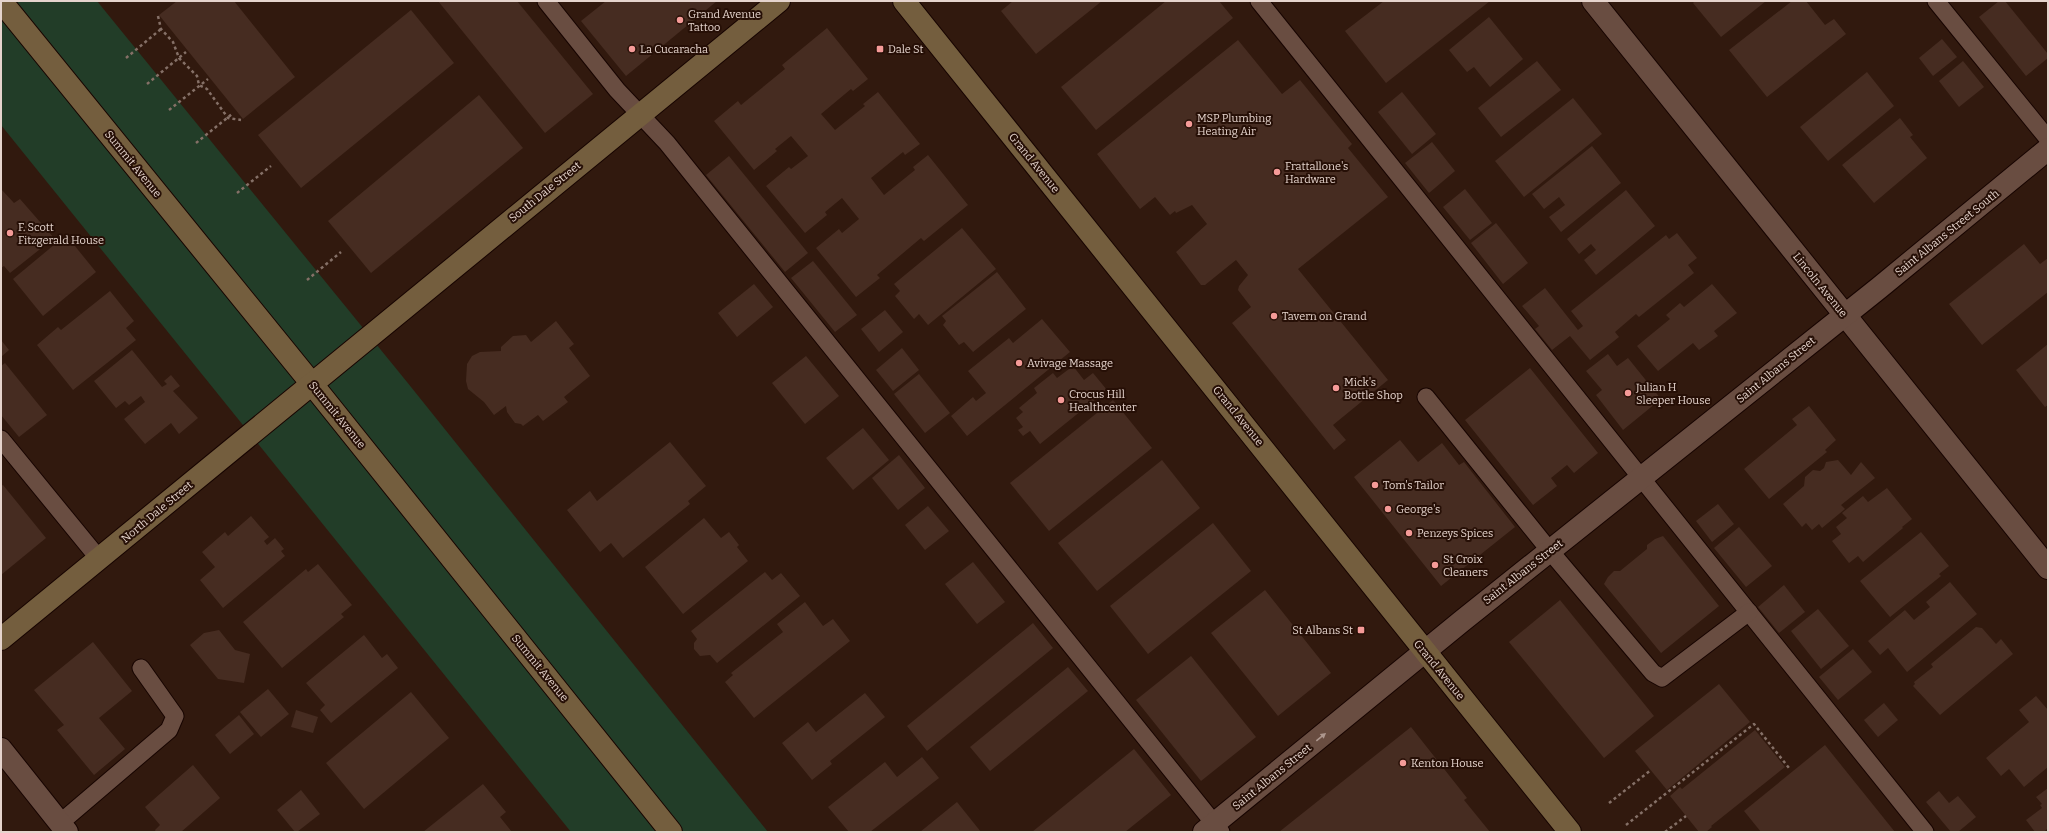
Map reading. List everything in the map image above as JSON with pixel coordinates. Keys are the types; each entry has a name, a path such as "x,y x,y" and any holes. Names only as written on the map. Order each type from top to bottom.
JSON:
{"main road":[{"name":"Summit Avenue","path":"1,1 312,384 671,832"},
{"name":"South Dale Street","path":"312,384 779,1"},
{"name":"Grand Avenue","path":"904,1 1302,496 1425,653 1570,832"},
{"name":"North Dale Street","path":"1,639 100,560 312,384"}],"street":[{"name":"Lincoln Avenue","path":"1593,1 2048,568"},
{"name":"Saint Albans Street South","path":"1845,316 2048,149"},
{"name":"Saint Albans Street","path":"1213,829 1550,551 1845,316"},
{"path":"1,750 63,827"}],"lane":[{"path":"546,1 617,90 667,143 1213,829"},
{"path":"1259,1 1925,832"},
{"path":"1936,1 2048,139"},
{"path":"1426,397 1550,551 1653,673 1662,678 1749,612"},
{"path":"1,439 100,560"},
{"path":"63,827 169,730 175,716 141,668"}],"path":[{"path":"158,16 161,29 173,42 179,58 197,76 199,85"},
{"path":"126,58 161,29"},
{"path":"147,84 186,52"},
{"path":"168,110 208,78"},
{"path":"199,85 207,89 228,118 240,120"},
{"path":"196,143 232,114"},
{"path":"237,193 270,166"},
{"path":"307,280 340,252"},
{"path":"1626,825 1754,724 1789,768"},
{"path":"1609,803 1651,770"},
{"path":"1665,832 1686,816"}],"green space":[{"path":"1,1 97,1 407,382 768,832 571,832 1,125"}],"building":[{"path":"177,1 234,1 295,77 243,119 159,15"},
{"path":"438,1 517,1 593,94 545,133"},
{"name":"La Cucaracha","path":"606,1 717,1 626,76 581,21"},
{"path":"1013,1 1102,1 1036,54 1001,11"},
{"path":"1166,1 1219,1 1233,18 1096,130 1061,87"},
{"path":"1384,1 1490,1 1386,83 1345,31"},
{"path":"1695,1 1766,1 1721,37 1693,3"},
{"path":"1792,1 1806,1 1825,25 1834,19 1846,34 1767,97 1729,50"},
{"path":"1999,1 2005,1 2048,54 2048,58 2026,76 1979,17"},
{"path":"411,10 454,63 301,188 258,135"},
{"path":"1489,17 1523,59 1490,87 1474,67 1467,72 1449,50"},
{"path":"827,28 868,79 853,91 851,89 821,114 835,130 865,106 863,104 878,92 920,144 905,155 903,152 871,178 884,195 915,170 913,167 928,155 968,205 924,241 921,238 877,275 880,278 856,297 816,248 839,229 842,233 859,219 842,198 825,212 827,215 805,233 766,186 789,167 791,169 808,156 791,136 775,149 777,151 754,170 714,121 738,101 741,105 785,69 782,65"},
{"path":"1942,39 1957,57 1933,76 1919,58"},
{"path":"1238,40 1282,94 1300,80 1352,144 1348,148 1388,197 1298,269 1388,380 1333,425 1346,440 1334,450 1232,323 1251,307 1238,290 1239,286 1248,275 1236,260 1205,285 1201,285 1176,252 1207,224 1192,205 1176,213 1175,211 1170,215 1155,197 1140,209 1097,154"},
{"path":"1537,61 1561,90 1501,137 1478,108"},
{"path":"1963,61 1984,87 1959,107 1939,81"},
{"path":"1867,72 1894,106 1828,161 1800,127"},
{"path":"1402,92 1436,134 1412,154 1378,112"},
{"path":"479,95 523,148 371,273 328,221"},
{"path":"1573,98 1602,134 1524,197 1495,161"},
{"path":"1900,118 1913,135 1910,137 1927,158 1874,203 1842,165"},
{"path":"1432,142 1455,171 1429,193 1405,163"},
{"path":"1592,146 1621,183 1561,232 1549,217 1565,205 1559,197 1544,209 1532,194"},
{"path":"729,156 808,253 785,272 706,175"},
{"path":"1,189 14,203 20,199 54,238 10,273 4,266 1,268"},
{"path":"1465,189 1492,223 1470,240 1443,207"},
{"path":"1626,190 1655,226 1596,275 1584,260 1596,250 1591,244 1579,254 1567,239"},
{"path":"1496,223 1528,263 1503,284 1471,243"},
{"path":"962,228 996,269 928,325 919,314 914,319 895,296 900,291 894,284"},
{"path":"1677,233 1697,258 1688,265 1694,273 1639,317 1636,314 1615,332 1619,337 1590,360 1570,336 1552,350 1535,329 1539,326 1522,306 1545,288 1578,330 1583,326 1571,311 1666,235 1669,239"},
{"path":"66,235 96,272 43,316 13,279"},
{"path":"2024,244 2040,264 2048,258 2048,292 1982,345 1949,304"},
{"path":"813,261 857,315 835,332 791,278"},
{"path":"997,272 1026,309 973,352 964,342 959,345 943,325 946,321 942,316"},
{"path":"754,284 773,307 737,337 718,313"},
{"path":"1712,284 1737,313 1714,331 1718,336 1699,350 1693,343 1658,371 1637,346 1670,319 1666,315 1680,303 1684,307"},
{"path":"110,291 134,321 126,328 136,340 73,390 37,345 58,327 61,330"},
{"path":"885,310 903,332 879,352 861,329"},
{"path":"1042,319 1070,352 967,436 951,416 973,397 976,401 986,393 968,371 1009,338 1013,343"},
{"path":"556,321 574,344 569,348 590,376 564,397 568,402 543,421 538,415 523,426 515,423 507,412 506,406 494,415 484,402 468,389 466,381 467,364 472,356 480,352 501,351 501,347 513,336 526,335 531,342"},
{"path":"1,340 9,350 1,357"},
{"path":"2048,344 2048,405 2045,407 2016,370"},
{"path":"902,348 919,370 893,391 876,370"},
{"path":"132,350 162,387 167,384 164,381 171,375 180,386 173,391 198,418 179,434 171,423 145,444 124,419 145,402 141,396 129,405 125,401 116,408 94,381"},
{"name":"Julian H Sleeper House","path":"1608,354 1617,366 1628,358 1661,399 1623,430 1596,395 1602,390 1586,371"},
{"path":"806,356 839,396 805,424 772,383"},
{"path":"5,363 47,415 19,437 1,415 1,366"},
{"name":"Crocus Hill Healthcenter","path":"1073,366 1084,380 1093,373 1107,390 1040,444 1030,431 1023,436 1018,430 1023,427 1016,418 1023,412 1019,408 1037,393 1034,388 1053,373 1057,378"},
{"path":"1530,368 1598,453 1574,473 1567,465 1551,478 1557,486 1533,505 1465,420"},
{"path":"919,374 950,413 925,433 894,394"},
{"path":"1113,400 1152,448 1049,531 1010,483"},
{"path":"1809,406 1836,440 1825,450 1827,452 1769,499 1744,469 1797,425 1792,419"},
{"path":"863,428 889,460 853,490 826,458"},
{"path":"1400,440 1418,462 1442,443 1459,465 1464,462 1515,527 1441,586 1354,477"},
{"path":"670,442 706,486 688,501 690,504 623,558 611,543 600,552 567,510 590,491 597,501"},
{"path":"899,455 925,488 898,510 872,478"},
{"path":"1162,460 1200,508 1097,591 1058,543"},
{"path":"1838,460 1851,475 1861,462 1875,478 1841,505 1845,509 1822,528 1819,524 1812,530 1806,523 1802,527 1783,504 1804,486 1805,477 1813,470 1820,471 1824,468 1826,462"},
{"path":"3,485 46,538 1,575 1,486"},
{"path":"1887,488 1912,519 1863,562 1858,556 1849,563 1832,541 1841,534 1836,527 1847,518 1842,513 1863,496 1868,502"},
{"path":"1718,504 1734,524 1712,542 1696,521"},
{"path":"928,506 949,531 925,550 905,525"},
{"path":"251,516 269,537 264,541 267,545 275,538 284,549 281,551 285,556 223,608 200,580 215,567 202,552 225,532 228,536"},
{"path":"704,518 721,538 729,532 739,545 737,547 748,561 683,614 645,567"},
{"path":"1213,523 1251,571 1148,654 1110,606"},
{"path":"1739,527 1772,566 1746,587 1714,548"},
{"path":"1921,532 1949,566 1939,574 1941,576 1890,617 1860,581"},
{"path":"1663,536 1719,606 1661,653 1604,584 1614,571 1620,571 1647,549 1647,545 1655,539"},
{"path":"973,562 1005,602 977,624 945,584"},
{"path":"318,564 352,605 341,614 344,617 282,668 243,622 306,569 308,572"},
{"path":"765,572 772,580 781,573 800,596 717,663 710,655 700,656 694,649 694,643 697,639 691,631"},
{"path":"1950,582 1977,614 1907,672 1888,648 1880,655 1868,641 1905,610 1914,620 1930,607 1926,602"},
{"path":"1784,585 1805,612 1779,633 1758,607"},
{"path":"1265,590 1331,673 1278,716 1211,633"},
{"path":"1560,600 1654,716 1604,758 1509,642"},
{"path":"805,602 823,626 833,619 850,641 754,718 725,682 733,675 731,673 783,632 777,624"},
{"path":"1818,609 1849,646 1821,669 1791,631"},
{"path":"1033,623 1053,648 927,751 907,726"},
{"path":"1976,627 1982,628 1996,644 2001,639 2013,654 1940,715 1913,686 1915,684 1914,682 1933,667 1931,664"},
{"path":"219,630 235,650 250,654 244,683 218,679 190,645 204,633"},
{"path":"364,635 382,658 387,654 398,668 331,723 320,710 325,705 306,683"},
{"path":"93,642 132,691 99,718 125,749 94,775 57,730 64,725 34,690"},
{"path":"1853,649 1872,672 1838,700 1819,677"},
{"path":"1191,656 1256,737 1201,781 1136,700"},
{"path":"1068,667 1088,691 990,771 970,747"},
{"path":"1719,684 1750,722 1667,790 1635,751"},
{"path":"268,689 289,714 261,737 240,712"},
{"path":"411,692 449,738 364,809 326,763"},
{"path":"865,693 885,717 830,761 832,764 812,780 782,743 808,722 816,732"},
{"path":"2036,696 2048,710 2048,767 2024,787 2009,769 2001,776 1986,758 2029,722 2019,710"},
{"path":"1884,703 1898,720 1878,737 1864,720"},
{"path":"296,710 318,717 313,733 291,727"},
{"path":"239,715 254,734 230,754 215,735"},
{"name":"Kenton House","path":"1411,727 1467,798 1464,800 1490,832 1279,832"},
{"path":"1755,730 1785,767 1711,826 1712,827 1706,832 1699,832 1670,796 1680,787 1682,789"},
{"path":"1825,745 1895,832 1761,832 1744,811"},
{"path":"1134,749 1171,795 1125,832 1032,832"},
{"path":"922,757 939,778 870,832 849,832 828,807 885,762 897,777"},
{"path":"193,765 220,798 181,832 156,832 155,830 160,825 145,807"},
{"path":"483,784 506,812 500,817 512,832 423,832"},
{"path":"2048,788 2048,828 2044,832 2035,832 2026,820 2042,808 2040,805 2042,804 2036,797"},
{"path":"301,790 320,814 295,832 277,810"},
{"path":"1939,791 1949,803 1958,796 1976,817 1958,832 1951,832 1926,802"},
{"path":"957,802 981,832 920,832"}],"place":[{"name":"Grand Avenue Tattoo","path":"680,20"},
{"name":"La Cucaracha","path":"632,49"},
{"name":"Dale St","path":"880,49"},
{"name":"MSP Plumbing Heating Air","path":"1189,124"},
{"name":"Frattallone's Hardware","path":"1277,172"},
{"name":"F. Scott Fitzgerald House","path":"10,233"},
{"name":"Tavern on Grand","path":"1274,316"},
{"name":"Avivage Massage","path":"1019,363"},
{"name":"Mick's Bottle Shop","path":"1336,388"},
{"name":"Julian H Sleeper House","path":"1628,393"},
{"name":"Crocus Hill Healthcenter","path":"1061,400"},
{"name":"Tom's Tailor","path":"1375,485"},
{"name":"George's","path":"1388,509"},
{"name":"Penzeys Spices","path":"1409,533"},
{"name":"St Croix Cleaners","path":"1435,565"},
{"name":"St Albans St","path":"1361,630"},
{"name":"Kenton House","path":"1403,763"}]}
